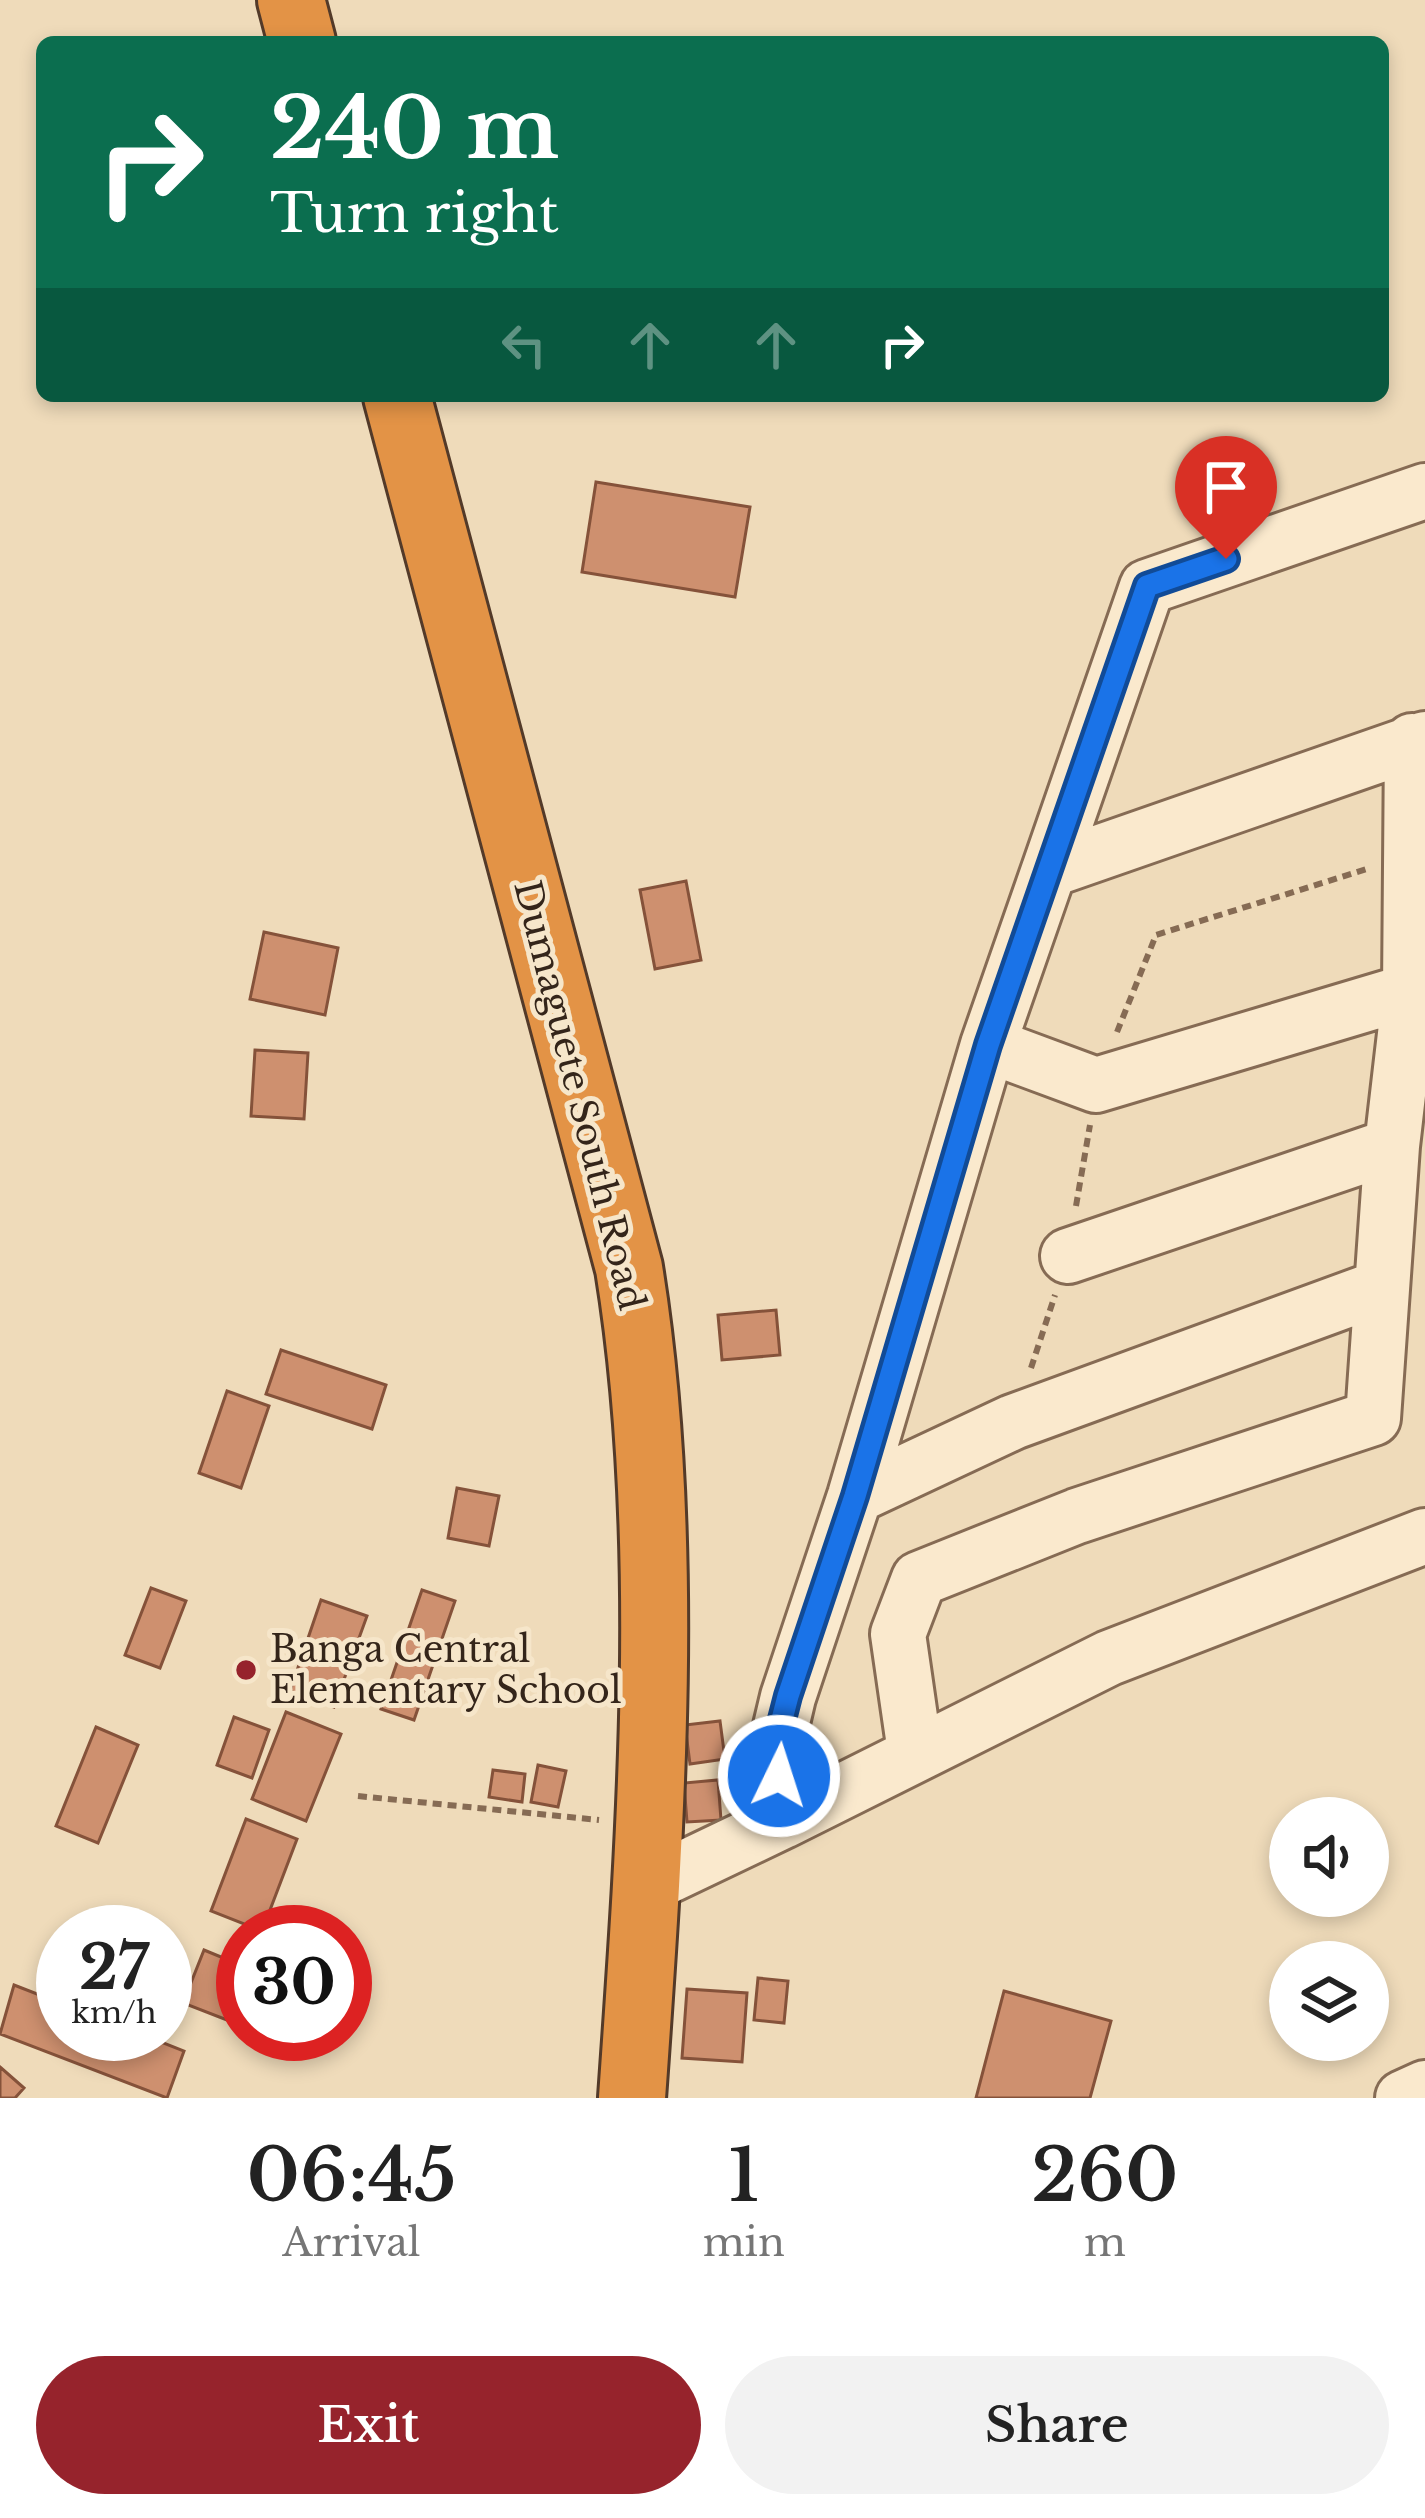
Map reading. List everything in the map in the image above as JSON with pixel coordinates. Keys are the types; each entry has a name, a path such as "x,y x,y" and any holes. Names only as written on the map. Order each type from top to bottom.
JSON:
{"highway":[{"path":"291,0 300,36"},
{"name":"Dumaguete South Road","path":"399,402 629,1268 640,1335 650,1550 649,1856 632,2098"}],"street":[{"path":"783,1821 778,1735 855,1496 988,1045 1147,586 1425,491"},
{"path":"916,1752 898,1634 919,1579 1078,1516 1373,1418 1392,1146 1410,992 1419,740 1049,870"},
{"path":"988,1045 1096,1085 1410,992"},
{"path":"1068,1256 1392,1146"},
{"path":"855,1496 1012,1422 1382,1287"},
{"path":"649,1856 783,1821 1109,1658 1425,1536"},
{"path":"1403,2098 1425,2088"}],"path":[{"path":"358,1796 649,1856"}],"building":[{"path":"596,482 750,507 735,597 582,572"},
{"path":"686,881 701,960 655,969 640,890"},
{"path":"264,932 338,948 325,1015 250,999"},
{"path":"255,1050 308,1053 304,1119 251,1116"},
{"path":"776,1310 780,1355 722,1360 718,1315"},
{"path":"281,1350 386,1385 372,1429 266,1394"},
{"path":"227,1391 269,1406 241,1488 199,1473"},
{"path":"457,1488 499,1496 489,1546 448,1538"},
{"path":"151,1588 186,1601 160,1668 125,1655"},
{"path":"422,1590 455,1601 414,1720 381,1709"},
{"path":"321,1600 367,1616 334,1707 290,1691"},
{"path":"286,1712 341,1734 306,1821 252,1799"},
{"path":"234,1717 269,1730 252,1778 217,1765"},
{"path":"720,1721 725,1759 690,1764 685,1725"},
{"path":"96,1727 138,1745 98,1843 56,1826"},
{"path":"538,1765 566,1771 558,1807 531,1802"},
{"path":"493,1770 525,1774 522,1802 489,1797"},
{"path":"718,1780 721,1820 687,1822 684,1783"},
{"path":"246,1819 297,1839 272,1905 216,1905 216,1913 211,1911"},
{"path":"204,1950 216,1955 216,2016 192,2006 192,1980"},
{"path":"758,1978 788,1981 784,2023 754,2020"},
{"path":"14,1985 36,1994 36,2048 0,2034"},
{"path":"687,1989 747,1993 742,2062 682,2058"},
{"path":"1004,1991 1111,2021 1090,2098 976,2098"},
{"path":"70,2061 180,2061 167,2098"},
{"path":"0,2067 24,2088 15,2098 0,2098"}],"place":[{"name":"Banga Central Elementary School","path":"246,1670"}],"route":[{"path":"779,1776 778,1735 788,1696 855,1496 988,1045 1147,586 1226,559"}]}
